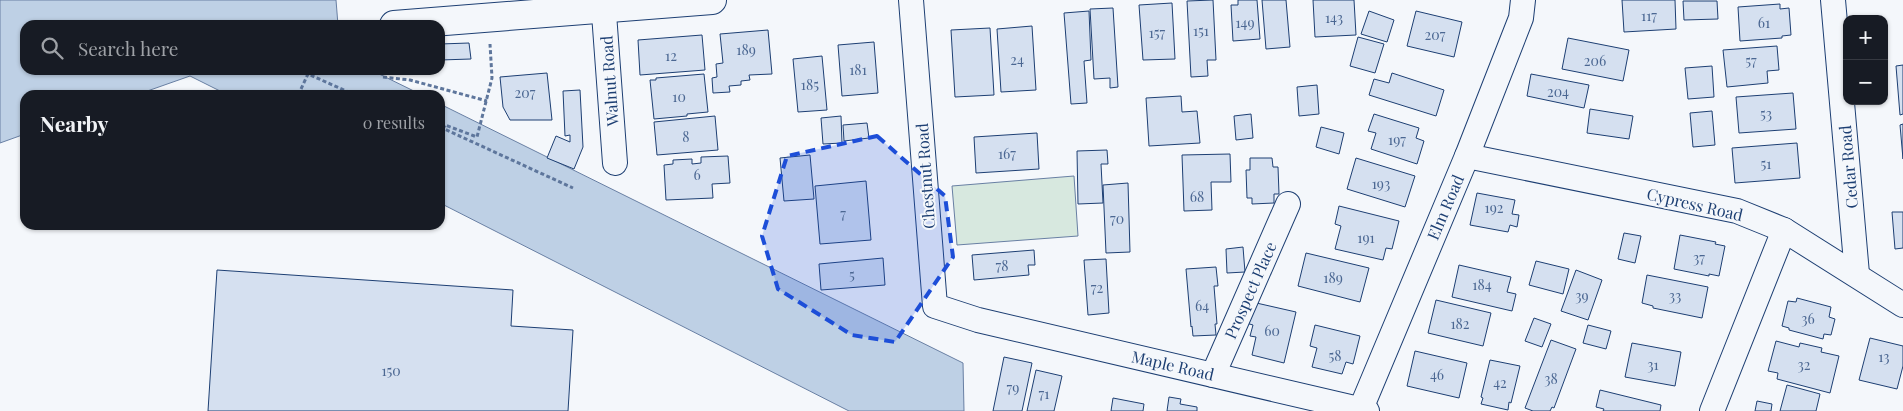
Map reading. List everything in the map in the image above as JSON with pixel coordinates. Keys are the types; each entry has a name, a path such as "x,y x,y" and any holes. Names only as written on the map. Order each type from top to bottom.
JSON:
{"street":[{"path":"445,21 489,18 604,4 712,0"},
{"name":"Chestnut Road","path":"911,0 935,306 978,320"},
{"name":"Elm Road","path":"1362,411 1521,18 1523,0"},
{"name":"Cedar Road","path":"1833,0 1857,274"},
{"name":"Walnut Road","path":"604,4 615,163"},
{"name":"Cypress Road","path":"1466,156 1737,211 1784,230 1857,274 1903,305"},
{"name":"Prospect Place","path":"1213,375 1288,204"},
{"path":"1712,411 1784,230"},
{"name":"Maple Road","path":"978,320 1362,411"}],"path":[{"path":"445,124 478,137 492,78 489,18"},
{"path":"301,89 308,75"},
{"path":"310,75 344,90"},
{"path":"383,77 410,80 487,101"},
{"path":"445,129 573,188"}],"highlighted area":[{"path":"877,136 945,196 953,257 895,342 852,335 778,289 762,236 787,156"}],"shaded area":[{"path":"1074,176 1078,236 957,245 952,186"}],"water":[{"path":"0,0 336,0 338,20 20,20 20,75 381,75 412,90 218,90 190,76 150,90 20,90 20,136 0,143"},
{"path":"445,106 963,363 964,411 849,411 445,206"}],"building":[{"path":"1213,0 1216,60 1207,60 1208,76 1191,77 1187,1"},
{"path":"1238,0 1257,0 1260,39 1233,41 1231,5 1238,5"},
{"path":"1262,0 1286,0 1290,47 1266,49"},
{"path":"1313,0 1354,0 1356,35 1315,37"},
{"path":"1622,0 1675,0 1676,29 1624,32"},
{"path":"1683,1 1717,1 1718,19 1684,20"},
{"path":"1172,3 1175,59 1143,60 1139,5"},
{"path":"1780,4 1780,9 1789,8 1791,35 1782,36 1782,38 1740,41 1738,7"},
{"path":"1113,8 1118,87 1110,88 1110,78 1094,79 1090,9"},
{"path":"1089,11 1091,60 1084,61 1087,103 1071,104 1064,13"},
{"path":"1369,11 1394,20 1387,42 1361,34"},
{"path":"1416,11 1462,22 1454,57 1407,46"},
{"path":"1032,26 1036,90 1001,92 997,29"},
{"path":"990,28 994,95 955,97 951,30"},
{"path":"768,30 772,74 749,75 750,80 741,81 741,85 729,86 730,92 713,93 712,78 717,77 716,64 723,63 720,34"},
{"path":"702,35 705,70 640,75 638,40"},
{"path":"1358,37 1384,44 1375,73 1350,66"},
{"path":"1568,38 1629,50 1623,81 1562,69"},
{"path":"874,42 878,93 842,96 838,45"},
{"path":"469,43 471,59 445,60 445,44"},
{"path":"1777,46 1779,70 1767,71 1768,83 1727,87 1723,50"},
{"path":"822,56 827,110 798,112 793,59"},
{"path":"1903,65 1903,114 1900,115 1896,66"},
{"path":"1712,66 1714,97 1688,99 1685,68"},
{"path":"547,73 552,120 510,120 503,107 500,77"},
{"path":"1392,73 1444,90 1436,116 1369,95 1374,79 1389,83"},
{"path":"704,74 708,112 654,119 650,80"},
{"path":"1531,74 1589,85 1584,108 1527,96"},
{"path":"1317,85 1319,114 1299,116 1297,87"},
{"path":"580,90 583,147 574,169 547,158 556,136 570,142 570,135 565,136 563,91"},
{"path":"1793,93 1796,129 1739,133 1736,97"},
{"path":"1181,96 1182,112 1197,111 1200,143 1149,146 1146,98"},
{"path":"1590,109 1633,116 1629,139 1587,133"},
{"path":"1712,111 1715,145 1693,147 1690,113"},
{"path":"1251,114 1253,138 1236,140 1234,116"},
{"path":"1374,114 1419,128 1416,138 1424,141 1417,164 1371,149 1376,133 1368,131"},
{"path":"715,116 718,150 657,155 654,122"},
{"path":"841,116 842,143 823,144 821,118"},
{"path":"867,123 869,138 844,141 843,125"},
{"path":"1903,124 1903,159 1900,125"},
{"path":"1321,127 1344,133 1339,154 1316,147"},
{"path":"1037,133 1039,169 976,173 974,137"},
{"path":"1797,143 1800,178 1735,183 1732,148"},
{"path":"1107,150 1108,164 1101,164 1103,203 1078,204 1077,151"},
{"path":"1230,154 1231,182 1211,182 1212,210 1184,211 1182,155"},
{"path":"810,155 814,199 784,201 780,158"},
{"path":"728,156 730,183 712,184 713,198 666,200 664,165 673,164 673,160 692,159 692,164 701,163 701,157"},
{"path":"1250,158 1272,158 1273,167 1278,167 1279,194 1274,194 1274,203 1252,204 1252,198 1247,198 1246,170 1250,170"},
{"path":"1356,158 1415,176 1405,207 1347,189"},
{"path":"866,181 871,240 820,244 815,186"},
{"path":"1128,183 1130,252 1106,253 1103,185"},
{"path":"1477,193 1515,200 1512,214 1519,215 1517,227 1510,225 1508,232 1470,225"},
{"path":"1339,206 1399,221 1392,249 1386,248 1383,260 1335,249 1341,226 1335,224"},
{"path":"1892,212 1903,212 1903,248 1895,249"},
{"path":"1624,233 1641,236 1635,263 1618,259"},
{"path":"1680,235 1716,242 1715,244 1725,246 1719,276 1709,274 1709,276 1674,269"},
{"path":"1243,247 1245,272 1227,273 1226,249"},
{"path":"1034,250 1035,265 1028,265 1029,275 974,280 972,255"},
{"path":"1306,253 1369,268 1360,302 1298,286"},
{"path":"883,258 885,285 821,290 819,264"},
{"path":"1106,259 1109,313 1088,315 1084,260"},
{"path":"1536,261 1569,269 1563,294 1529,285"},
{"path":"1459,265 1511,277 1507,292 1516,294 1512,311 1452,297"},
{"path":"1216,267 1218,286 1214,286 1216,335 1193,336 1186,269"},
{"path":"217,270 513,290 511,326 573,330 568,411 208,411"},
{"path":"1576,270 1602,280 1588,320 1561,311"},
{"path":"1647,275 1708,287 1702,318 1653,308 1653,306 1642,303"},
{"path":"1797,298 1831,307 1829,317 1835,319 1831,335 1824,334 1823,339 1789,330 1789,328 1782,326 1788,301 1796,302"},
{"path":"1436,300 1491,313 1483,346 1428,333"},
{"path":"1252,302 1296,312 1284,363 1252,355 1256,337 1250,336 1253,325 1246,323"},
{"path":"1534,318 1551,324 1542,347 1525,341"},
{"path":"1315,325 1360,336 1353,364 1346,362 1342,374 1312,367 1317,348 1310,346"},
{"path":"1588,325 1611,331 1606,349 1583,343"},
{"path":"1870,338 1903,346 1903,366 1897,389 1859,380"},
{"path":"1551,340 1576,349 1554,408 1552,407 1550,411 1533,411 1525,408"},
{"path":"1776,341 1799,347 1800,343 1822,348 1821,352 1839,356 1830,393 1777,379 1778,373 1768,371"},
{"path":"1632,343 1681,352 1675,386 1625,377"},
{"path":"1415,351 1467,363 1459,398 1407,386"},
{"path":"1004,357 1032,363 1022,411 993,411"},
{"path":"1490,360 1520,366 1508,410 1481,404"},
{"path":"1036,370 1062,376 1054,411 1027,411"},
{"path":"1787,385 1820,394 1816,411 1780,411"},
{"path":"1600,390 1661,405 1660,411 1603,411 1604,409 1596,407"},
{"path":"1169,397 1181,399 1180,404 1197,407 1197,411 1167,411"},
{"path":"1113,398 1144,404 1143,411 1111,411"},
{"path":"1757,401 1772,404 1771,411 1755,411"}]}
